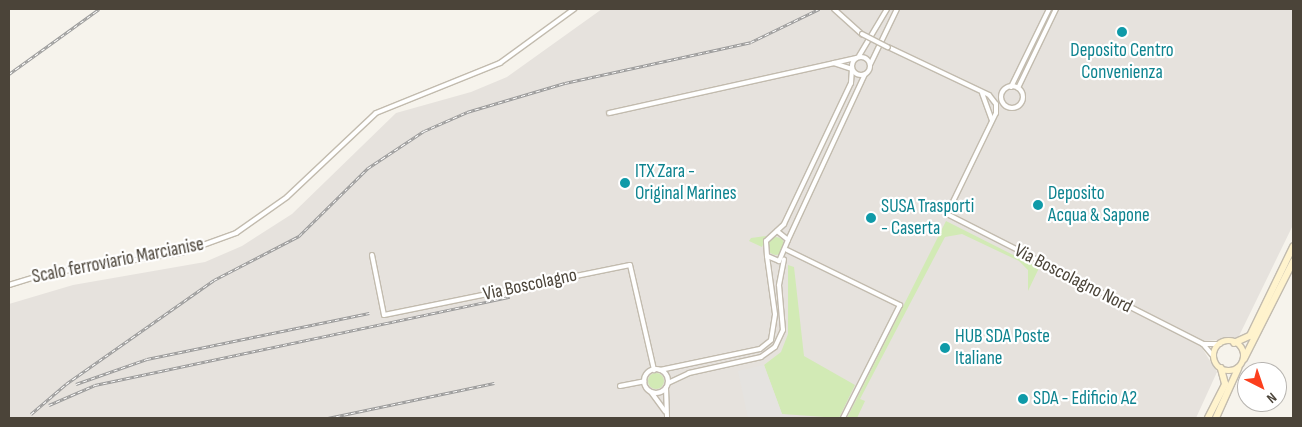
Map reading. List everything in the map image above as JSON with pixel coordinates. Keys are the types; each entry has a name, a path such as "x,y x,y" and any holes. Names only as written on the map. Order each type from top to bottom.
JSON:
{"main road":[{"path":"1208,418 1225,384 1221,369 1214,357 1220,344 1234,342 1250,336 1293,247"},
{"path":"1242,362 1293,262"},
{"path":"1234,342 1244,359"},
{"path":"1221,369 1237,367"},
{"path":"1216,418 1237,371"}],"street":[{"name":"Scalo ferroviario Marcianise","path":"9,285 45,274 181,253 236,233 287,196 376,113 500,63 574,9"},
{"name":"Via Boscolagno Nord","path":"835,9 862,34 982,92 992,120 946,212 1203,344 1214,357"},
{"path":"620,386 645,381 654,370 760,349 771,340 774,314 766,241 777,231 851,83 852,69 857,58 887,9"},
{"path":"651,392 688,373 761,356 775,347 783,330 779,285 788,240 897,9"},
{"path":"1049,9 1011,87 1001,99 1011,108 1022,101 1018,88 1056,9"},
{"path":"609,113 857,58 870,65"},
{"path":"834,63 865,74"},
{"path":"1011,87 1018,88"},
{"path":"777,231 788,240"},
{"path":"787,250 900,305 843,418"},
{"name":"Via Boscolagno","path":"372,255 384,315 630,265 654,370"},
{"path":"768,256 775,261 784,258"},
{"name":"Via Boscolagno Nord","path":"1203,344 1220,344"},
{"path":"660,370 667,385 667,418"},
{"path":"645,381 666,413"}],"shaded area":[{"path":"602,9 1293,9 1293,225 1238,338 1206,341 1202,348 1217,372 1196,418 9,418 9,304 73,285 205,262 242,246 292,214 396,113 471,92 507,77"},
{"path":"764,365 782,414 800,418 748,418 738,371"}],"green space":[{"path":"946,221 1039,268 1028,291 1028,270 1019,261 962,234 945,237 860,399 865,401 857,418 847,418"},
{"path":"766,236 762,247 749,241 751,238"},
{"path":"776,237 782,240 785,246 782,252 776,255 770,252 767,246 770,240"},
{"path":"788,265 794,267 804,356 855,385 839,418 782,414 764,365 781,352 788,334"},
{"path":"653,373 659,373 664,378 662,387 653,389 648,384 648,378"}],"railway":[{"path":"9,74 99,9"},
{"path":"31,414 66,384 214,280 299,236 368,168 424,131 467,112 565,83 751,42 819,9"},
{"path":"49,405 95,385 510,297"},
{"path":"76,384 147,359 369,313"},
{"path":"328,418 494,383"}],"place":[{"name":"Deposito Centro Convenienza","path":"1122,32"},
{"name":"ITX Zara - Original Marines","path":"625,183"},
{"name":"Deposito Acqua & Sapone","path":"1038,205"},
{"name":"SUSA Trasporti - Caserta","path":"871,218"},
{"name":"HUB SDA Poste Italiane","path":"945,348"},
{"name":"SDA - Edificio A2","path":"1023,399"}]}
